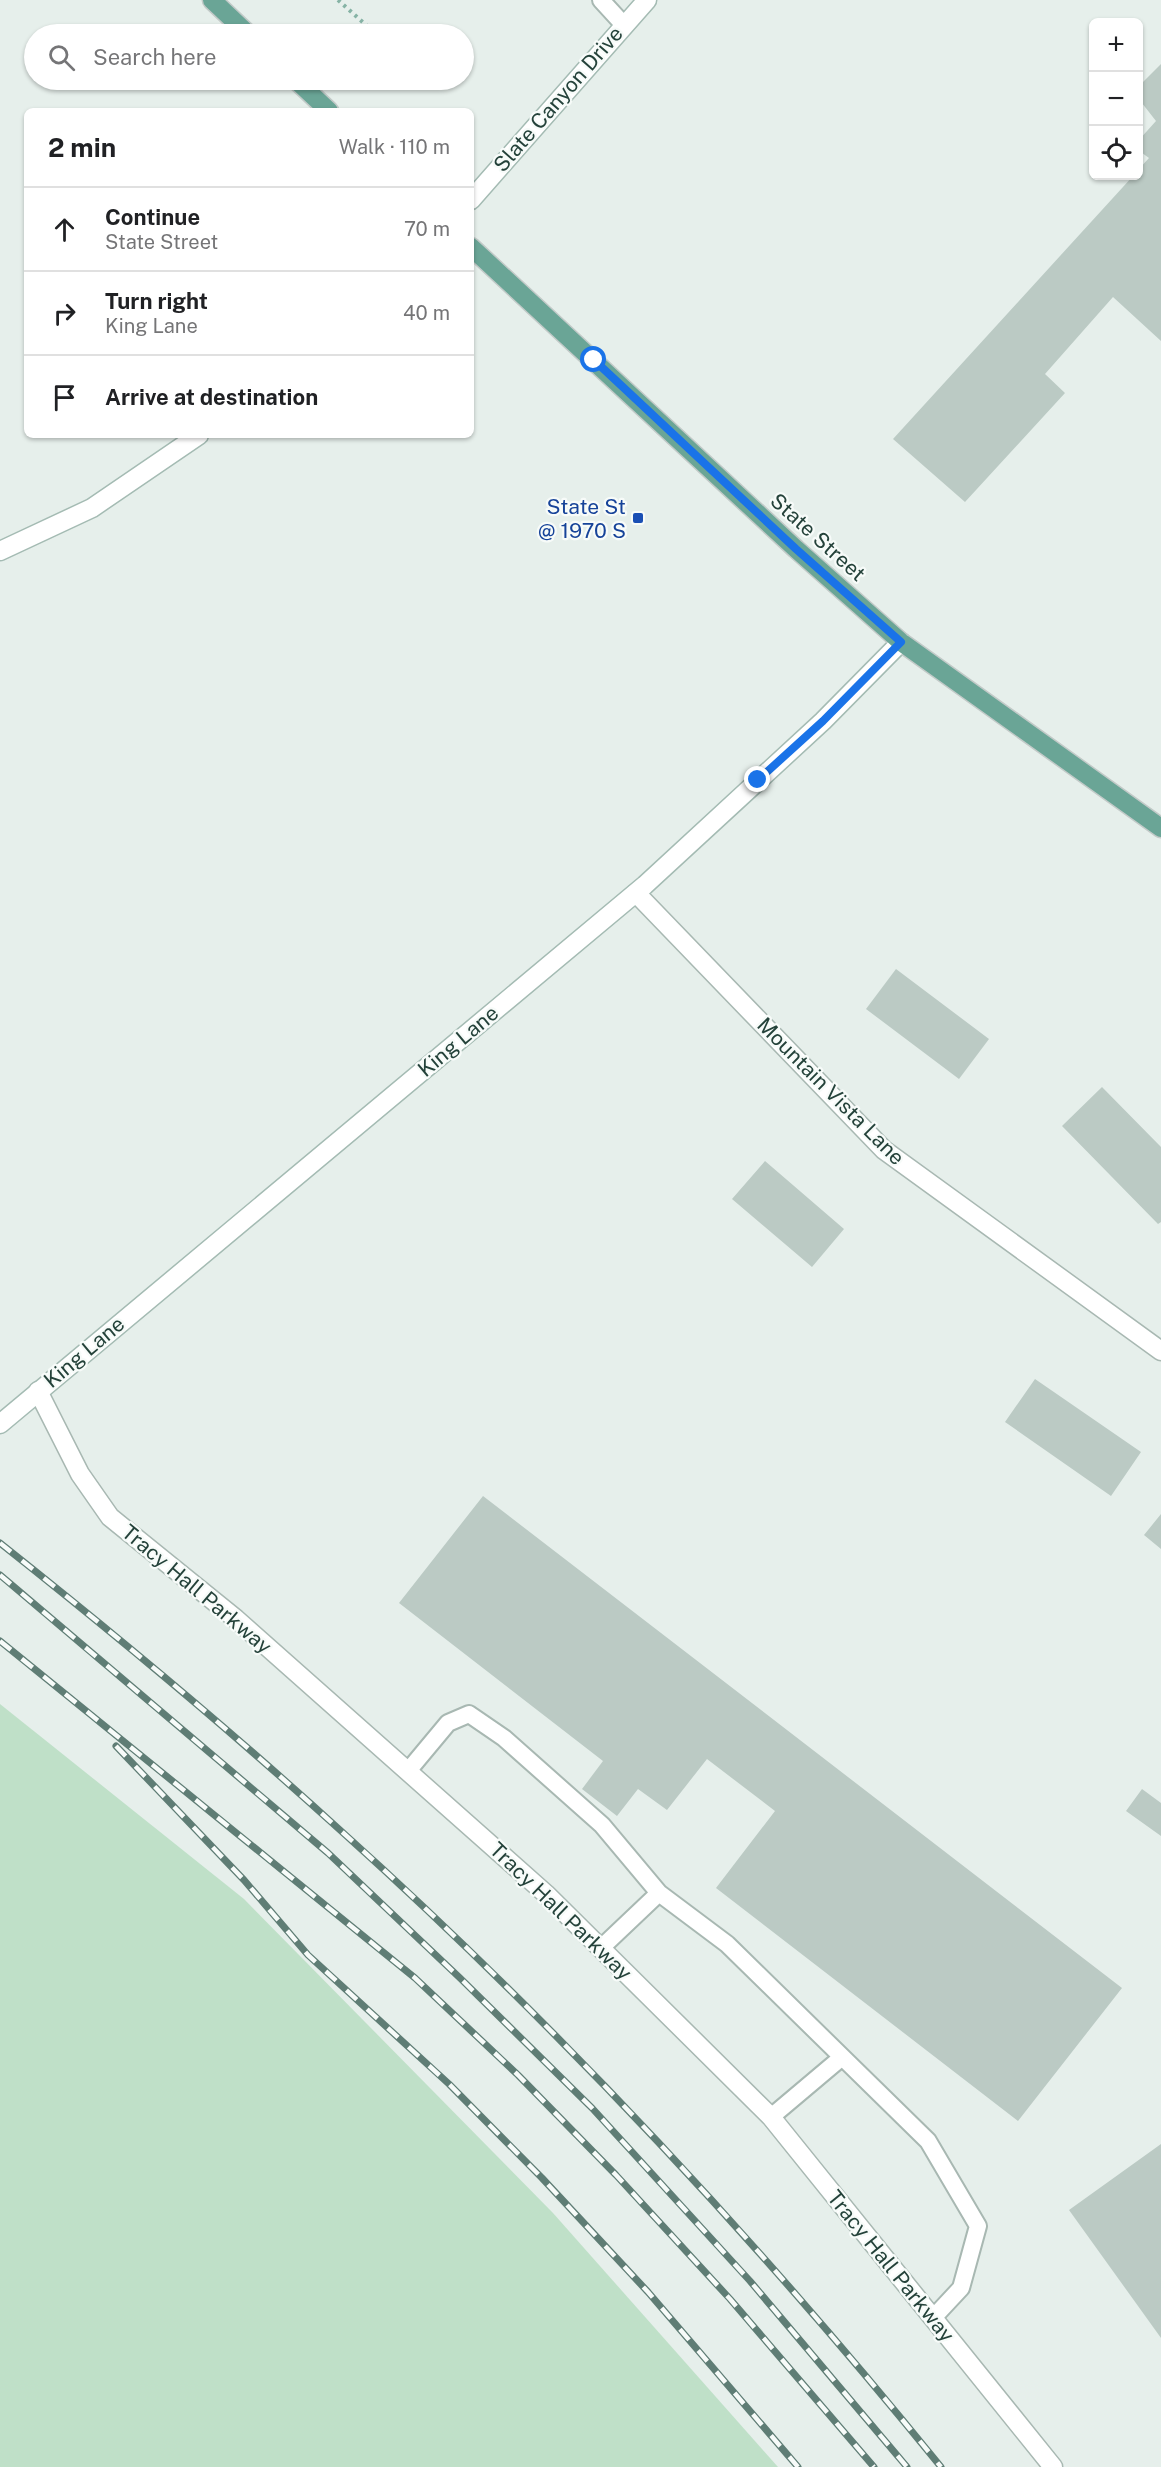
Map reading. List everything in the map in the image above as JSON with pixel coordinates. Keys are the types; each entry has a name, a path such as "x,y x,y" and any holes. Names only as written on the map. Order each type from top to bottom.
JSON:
{"main road":[{"path":"212,0 237,24"},
{"path":"307,90 326,108"},
{"name":"State Street","path":"474,250 796,549 901,642 1161,828"}],"street":[{"name":"Slate Canyon Drive","path":"474,197 623,24 647,0"},
{"path":"0,551 92,508 195,438"},
{"name":"King Lane","path":"0,1424 636,893 823,721 901,642"},
{"name":"Mountain Vista Lane","path":"636,893 884,1150 1161,1351"},
{"name":"Tracy Hall Parkway","path":"38,1391 80,1474 110,1517 236,1619 546,1893 771,2117 1053,2467"}],"lane":[{"path":"601,0 623,24"},
{"path":"408,1771 448,1723 470,1714 504,1738 602,1826 659,1893 727,1944 928,2141 978,2226 961,2288 933,2318"},
{"path":"601,1948 659,1893"},
{"path":"771,2117 841,2058"}],"path":[{"path":"338,0 365,24"}],"green space":[{"path":"0,1704 244,1899 553,2213 778,2467 0,2467"}],"building":[{"path":"1161,64 1161,341 1113,297 1045,374 1065,393 965,502 893,439 1129,180 1143,180 1143,165 1149,158 1143,154 1143,135 1156,121 1143,104 1143,82"},
{"path":"896,969 989,1039 959,1079 866,1009"},
{"path":"1102,1087 1161,1147 1161,1222 1158,1224 1062,1126"},
{"path":"765,1161 844,1229 812,1267 732,1199"},
{"path":"1035,1379 1141,1452 1111,1496 1005,1422"},
{"path":"483,1496 1122,1988 1018,2121 716,1888 775,1811 707,1759 667,1810 638,1789 617,1816 582,1789 603,1761 399,1603"},
{"path":"1161,1514 1161,1549 1144,1535"},
{"path":"1142,1789 1161,1803 1161,1836 1126,1811"},
{"path":"1161,2144 1161,2338 1069,2210"}],"railway":[{"path":"0,1543 130,1648 257,1756 421,1904 500,1980 653,2136 727,2217 800,2299 941,2467"},
{"path":"0,1575 328,1853 460,1978 592,2108 750,2281 907,2467"},
{"path":"0,1641 415,1978 518,2075 616,2175 730,2299 874,2467"},
{"path":"116,1746 244,1880 308,1955 449,2084 542,2178 648,2292 798,2467"}],"place":[{"name":"State St @ 1970 S","path":"638,518"}],"route":[{"path":"594,360 796,549 901,642 823,721 758,780"}]}
